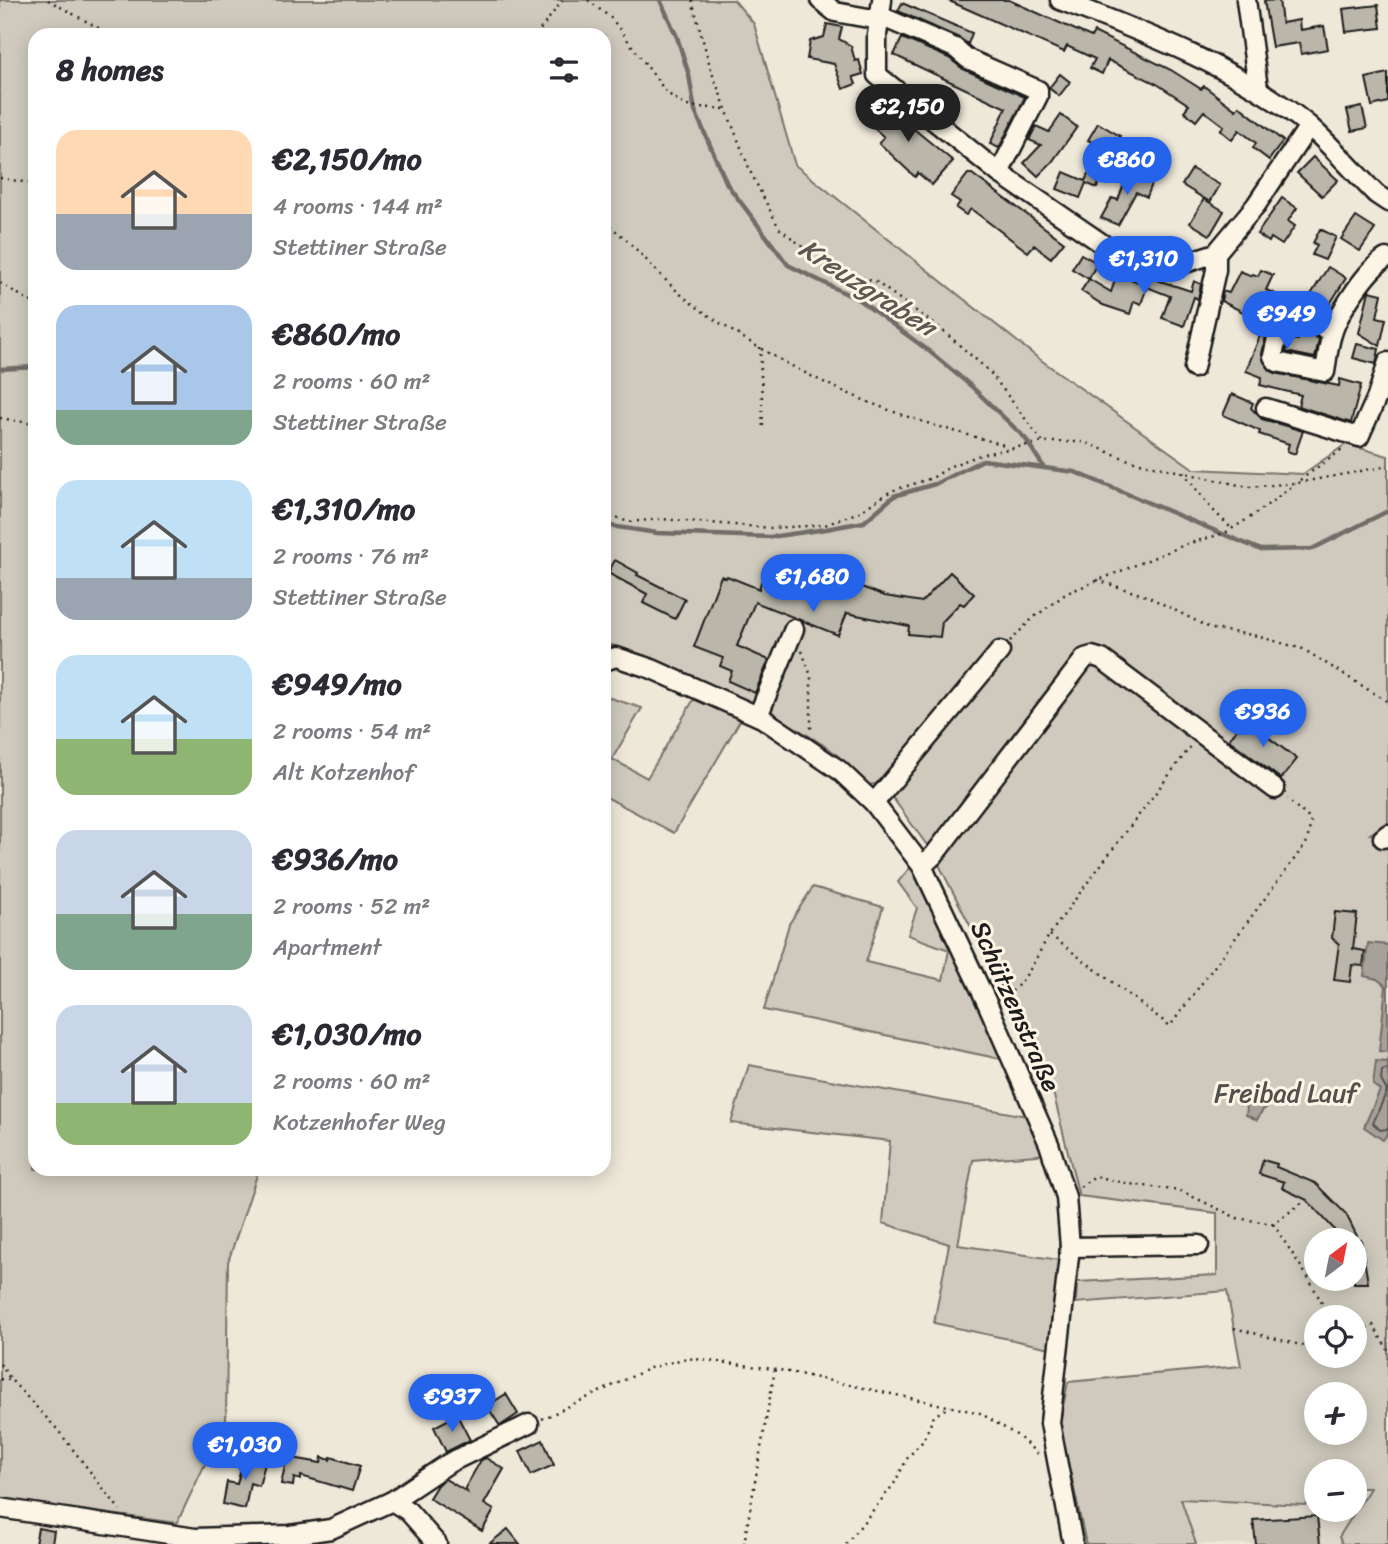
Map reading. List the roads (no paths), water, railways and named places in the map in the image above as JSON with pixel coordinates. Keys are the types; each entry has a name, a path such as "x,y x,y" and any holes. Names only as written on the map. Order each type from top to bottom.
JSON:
{"street":[{"path":"820,0 835,12 880,12 955,48 968,59 1038,90 1038,96 999,173"},
{"path":"1060,0 1140,31 1258,88 1309,126 1376,194 1388,202"},
{"path":"1245,0 1258,88"},
{"path":"880,12 877,75 999,173 1126,260 1173,267 1216,253 1256,205 1309,126"},
{"path":"1194,368 1216,270 1216,253"},
{"path":"1332,332 1374,265 1387,260"},
{"path":"1266,408 1359,437 1377,397 1388,362"},
{"path":"758,716 794,629"},
{"path":"874,803 1000,651"},
{"path":"922,866 934,855 1085,658 1092,656 1101,659 1275,789"},
{"name":"Schützenstraße","path":"611,659 652,669 758,716 839,770 874,803 922,866 988,1005 1049,1144 1066,1197 1070,1247 1050,1423 1073,1544"},
{"path":"1070,1247 1199,1245"},
{"path":"0,1508 133,1527 193,1541 290,1535 331,1529 392,1501 449,1464 529,1424"},
{"path":"392,1501 408,1511 437,1544"}],"water":[{"path":"1368,943 1388,945 1388,1052 1379,1051 1386,986 1377,979 1364,976"},
{"path":"1376,1061 1388,1062 1388,1132 1383,1140 1364,1127 1380,1090 1373,1085"},
{"path":"1247,1091 1253,1096 1263,1092 1271,1099 1271,1104 1262,1111 1257,1120 1246,1115 1247,1108 1240,1105 1242,1092"}],"waterway":[{"name":"Kreuzgraben","path":"660,0 677,37 689,75 695,111 727,184 788,265 859,300 929,351 971,386 1025,438 1043,466"},
{"path":"0,369 28,367"},
{"path":"611,526 657,533 770,537 826,529 864,522 894,496 935,484 983,460 1075,472 1261,550 1312,549 1388,511"}],"park label":[{"name":"Freibad Lauf","path":"1286,1093"}]}
